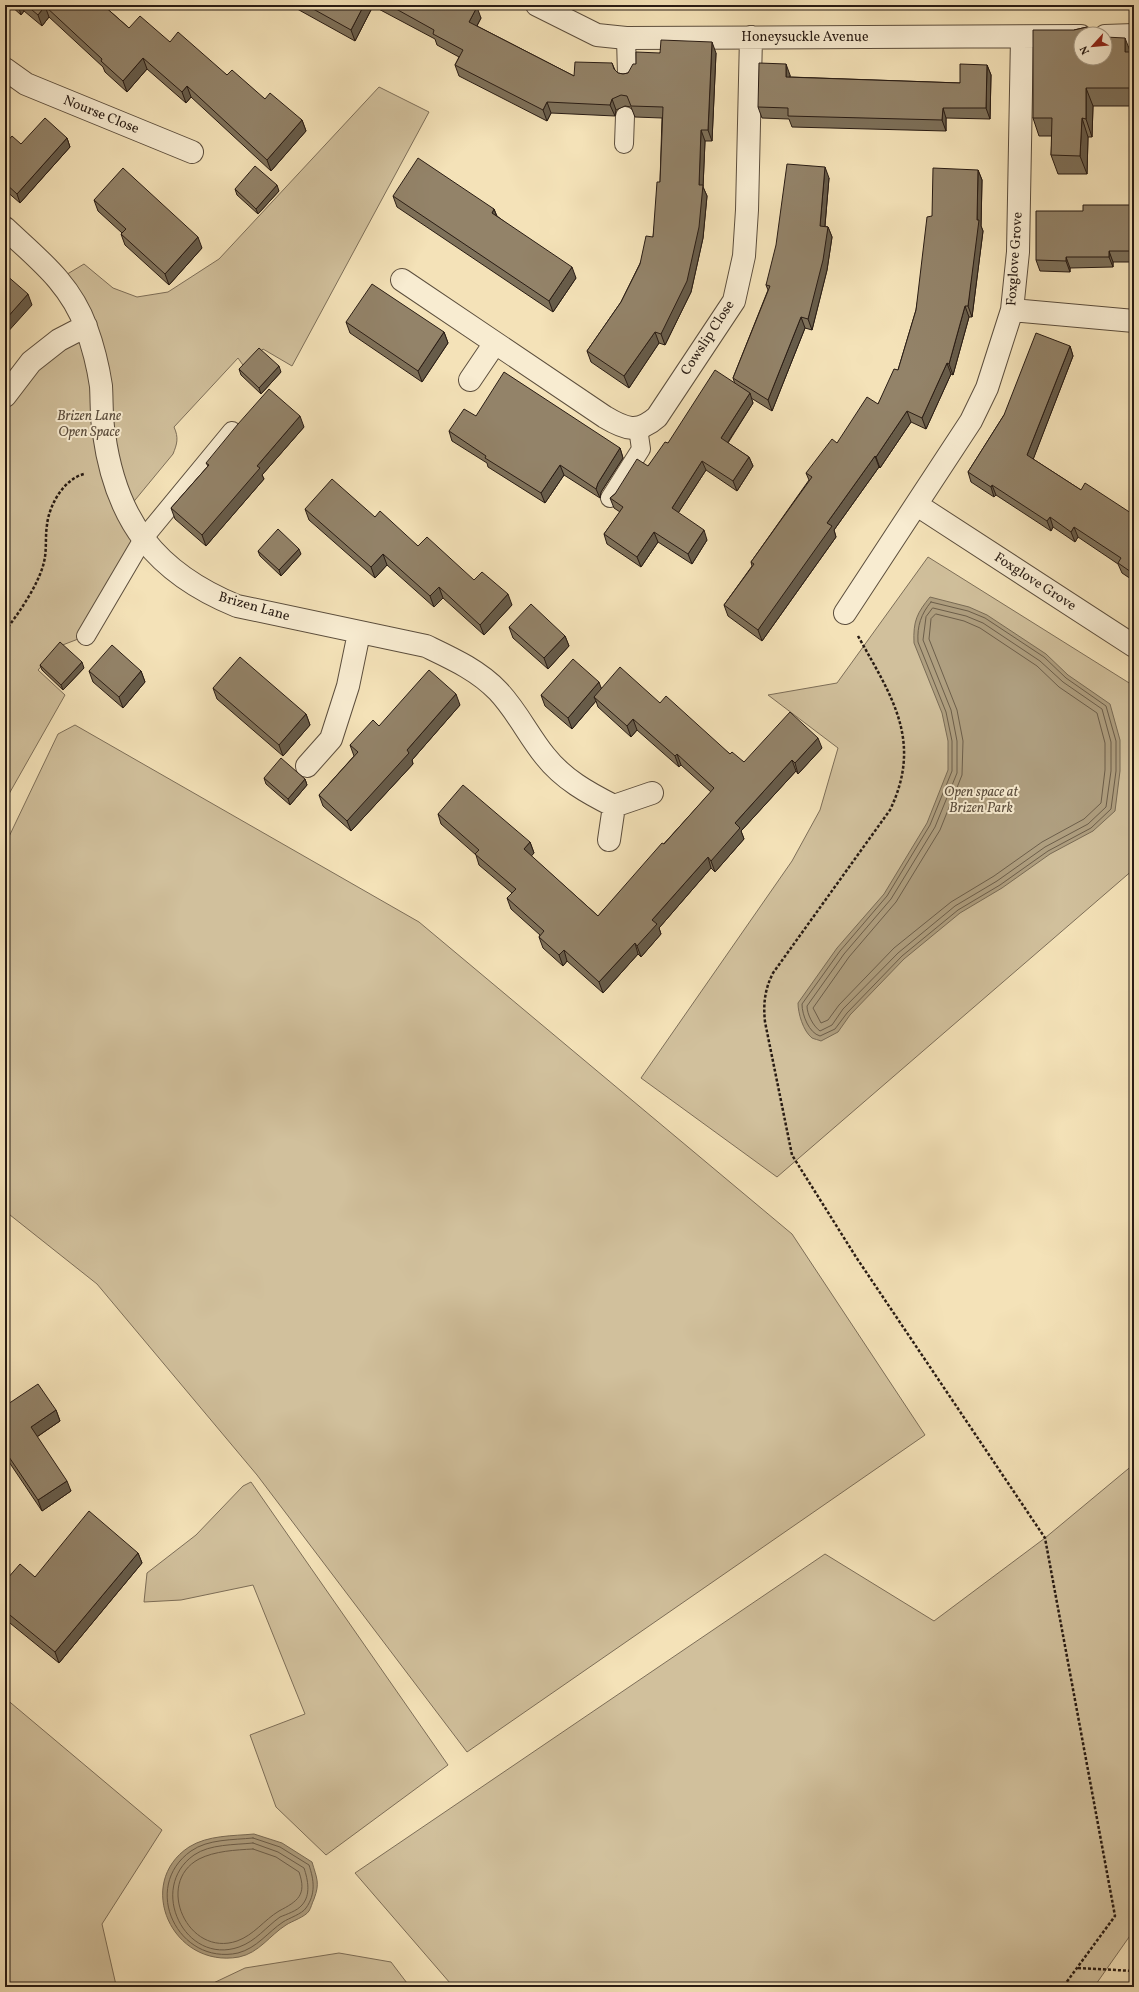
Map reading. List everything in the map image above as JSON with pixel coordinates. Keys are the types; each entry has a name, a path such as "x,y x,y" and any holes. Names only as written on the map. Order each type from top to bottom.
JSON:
{"street":[{"name":"Honeysuckle Avenue","path":"537,5 597,35 626,38 1073,36"},
{"path":"1113,36 1134,35"},
{"name":"Cowslip Close","path":"638,428 648,425 657,417 734,301 745,249 751,37"},
{"name":"Foxglove Grove","path":"845,613 971,421 987,388 1012,310 1018,252 1022,37"},
{"name":"Nourse Close","path":"7,76 192,152"},
{"name":"Brizen Lane","path":"5,228 59,279 74,302 86,326 94,354 100,385 104,433 109,467 116,489 126,511 143,539 163,561 185,580 210,595 237,606 426,646 453,659 480,675 497,690 515,710 544,756 565,776 588,793 614,806"},
{"path":"402,280 604,417 627,428 638,428"},
{"path":"1012,310 1134,321"},
{"path":"5,396 31,362 59,340 86,326"},
{"path":"470,380 495,343"},
{"name":"Foxglove Grove","path":"917,505 1134,646"},
{"path":"307,766 331,739 348,686 359,633"},
{"path":"609,840 614,806 652,793"}],"lane":[{"path":"626,38 627,75"},
{"path":"624,144 625,116"},
{"path":"610,498 641,449 638,428"},
{"path":"86,636 143,539 232,431"}],"path":[{"path":"5,631 14,620 38,577 44,561 47,524 54,504 64,487 76,476 109,467"},
{"path":"845,613 889,692 897,714 903,735 903,775 898,793 890,810 773,973 764,995 765,1022 792,1155 856,1257 1045,1538 1115,1916 1063,1987"},
{"path":"1077,1968 1134,1972"}],"green space":[{"name":"Brizen Lane Open Space","path":"379,87 429,112 292,366 263,349 245,368 238,358 174,427 177,434 177,441 173,454 126,511 143,539 86,636 60,646 38,670 65,695 5,801 5,396 86,326 59,279 84,264 113,288 137,297 168,292 219,259"},
{"name":"Open space at Brizen Park","path":"928,557 1134,686 1134,869 777,1177 641,1078 792,861 820,810 838,748 768,695 837,683"},
{"path":"75,725 419,922 792,1234 925,1435 467,1752 257,1475 97,1284 5,1211 5,845 58,734"},
{"path":"1134,1464 1134,1930 1094,1987 456,1987 450,1983 355,1873 825,1554 934,1621 1045,1538"},
{"path":"251,1482 448,1765 326,1855 276,1807 250,1735 305,1714 253,1585 181,1600 144,1602 147,1573 196,1535 243,1486"},
{"path":"5,1698 162,1830 102,1924 116,1985 119,1987 5,1987"},
{"path":"339,1953 391,1962 410,1987 205,1987 245,1968"}],"water":[{"path":"930,597 969,607 987,615 1046,654 1068,675 1110,704 1120,740 1120,771 1115,811 1093,831 1050,854 1002,888 960,913 904,959 850,1015 838,1032 821,1041 812,1038 806,1031 800,1017 798,1003 837,948 884,894 927,823 948,770 948,741 942,713 914,643 915,623 919,613"},
{"path":"254,1834 282,1843 312,1862 317,1885 316,1894 310,1910 305,1915 280,1929 253,1952 246,1955 239,1957 215,1957 195,1950 179,1937 168,1920 163,1901 164,1881 173,1863 189,1847 204,1840"}],"building":[{"path":"26,5 103,5 129,28 140,16 170,42 178,32 227,75 232,70 265,99 270,93 302,120 267,160 187,86 182,92 143,58 123,81 101,61 102,59 45,6 38,15"},
{"path":"306,5 364,5 351,30"},
{"path":"389,5 472,5 477,7 469,22 574,76 575,62 612,63 614,69 618,73 628,73 633,64 636,64 636,52 660,53 661,40 712,42 708,130 701,130 699,185 703,185 699,227 687,281 661,334 655,332 624,376 587,351 621,302 640,264 646,236 653,237 657,182 660,182 663,107 631,106 627,96 621,95 612,99 610,105 547,102 543,110 455,65 463,50 433,34 434,30"},
{"path":"1033,30 1073,30 1073,66 1113,66 1113,37 1125,38 1125,52 1134,52 1134,88 1086,88 1086,119 1082,118 1080,156 1051,155 1052,118 1033,118"},
{"path":"759,63 786,64 786,77 960,83 960,64 987,65 986,108 943,108 942,120 788,116 788,108 758,107"},
{"path":"45,118 67,138 17,194 5,183 5,144 12,136 21,144"},
{"path":"418,158 494,209 492,213 572,267 549,301 393,196"},
{"path":"787,164 825,167 820,226 828,227 823,260 808,319 801,317 768,400 733,378 770,286 766,285 776,245"},
{"path":"255,166 277,185 256,209 235,189"},
{"path":"123,168 198,237 165,274 121,234 126,229 94,200"},
{"path":"933,168 978,170 977,220 979,220 968,306 965,306 949,364 947,363 922,418 907,411 876,457 875,456 827,523 832,526 758,630 724,605 754,564 751,562 812,477 806,473 832,439 837,443 867,397 878,404 894,369 898,370 916,310 927,217 932,216"},
{"path":"1083,205 1134,205 1134,251 1109,251 1109,257 1066,257 1066,261 1036,260 1036,211 1083,211"},
{"path":"5,274 28,294 5,320"},
{"path":"372,284 444,332 418,371 346,322"},
{"path":"1036,333 1070,346 1027,455 1081,490 1085,483 1134,515 1134,574 1118,563 1121,558 1074,527 1071,532 1050,517 1047,521 992,485 991,487 968,472 1004,415"},
{"path":"259,348 279,366 259,388 239,369"},
{"path":"715,370 750,393 721,438 749,457 733,481 702,461 672,508 704,530 688,554 654,532 637,557 604,534 623,507 610,498 615,494 637,459 648,466 665,442 668,443"},
{"path":"504,372 620,448 598,483 596,489 560,465 541,493 485,458 486,456 449,431 464,409 476,416"},
{"path":"269,389 300,416 257,466 260,468 202,535 171,508 209,465 206,463"},
{"path":"332,479 375,517 380,511 418,546 427,537 474,580 482,572 508,594 480,625 439,587 430,596 383,554 371,567 305,509"},
{"path":"278,529 299,549 279,570 258,551"},
{"path":"531,604 565,636 544,658 509,627"},
{"path":"60,642 82,662 61,685 40,665"},
{"path":"112,645 141,671 119,697 89,671"},
{"path":"240,657 306,714 279,745 213,688"},
{"path":"573,659 599,682 568,718 541,695"},
{"path":"620,667 660,703 666,696 730,754 732,752 744,762 790,712 818,738 795,763 792,760 735,823 740,828 711,861 708,857 652,920 657,924 637,946 635,943 599,982 564,950 559,955 539,937 544,931 507,898 516,889 475,854 479,850 438,814 463,785 530,842 524,849 598,916 662,843 664,844 714,788 677,754 675,756 633,719 627,726 594,697"},
{"path":"429,670 456,694 407,750 409,753 347,821 319,795 358,752 350,745 373,720 379,726"},
{"path":"281,758 305,779 288,799 264,778"},
{"path":"38,1384 56,1410 31,1427 67,1481 38,1500 5,1451 5,1406"},
{"path":"89,1511 138,1553 55,1652 5,1611 5,1578 7,1579 20,1564 35,1577"}]}
